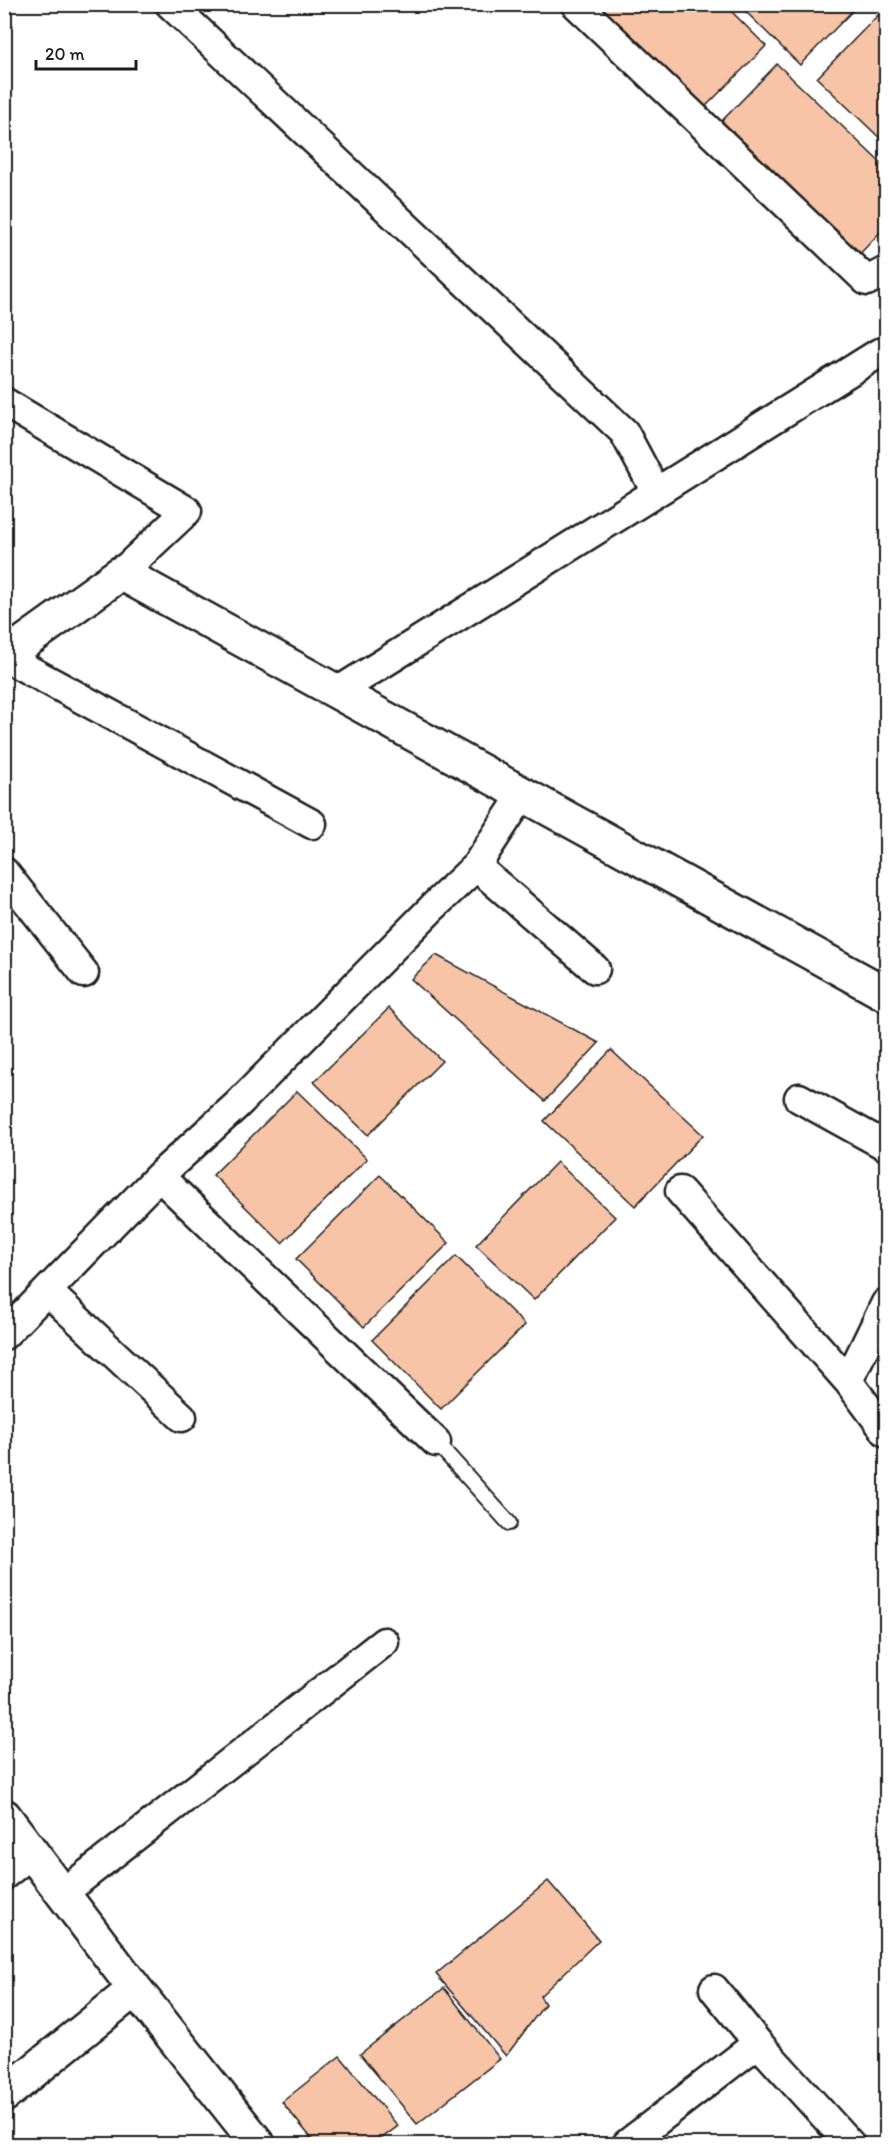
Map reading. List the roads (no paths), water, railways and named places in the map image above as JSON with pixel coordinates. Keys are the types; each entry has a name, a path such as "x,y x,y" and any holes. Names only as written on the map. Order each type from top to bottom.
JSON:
{"street":[{"path":"170,4 624,432 656,492"},
{"path":"576,4 867,281 886,271"},
{"path":"337,692 879,352"},
{"path":"4,402 188,511 121,573 4,657 312,824"},
{"path":"121,573 524,794 881,983"},
{"path":"4,1335 159,1176 237,1105 476,866 524,794"},
{"path":"476,866 595,969"},
{"path":"4,872 84,973"},
{"path":"799,1098 886,1146"},
{"path":"159,1176 436,1442"},
{"path":"680,1191 848,1382 886,1432"},
{"path":"47,1291 182,1417"},
{"path":"848,1382 886,1303"},
{"path":"63,1893 384,1642"},
{"path":"4,1816 249,2141"},
{"path":"4,1875 32,1853"},
{"path":"4,2095 135,1989"},
{"path":"714,1989 758,2043 850,2145"},
{"path":"627,2145 758,2043"}],"lane":[{"path":"436,1442 509,1523"}]}
